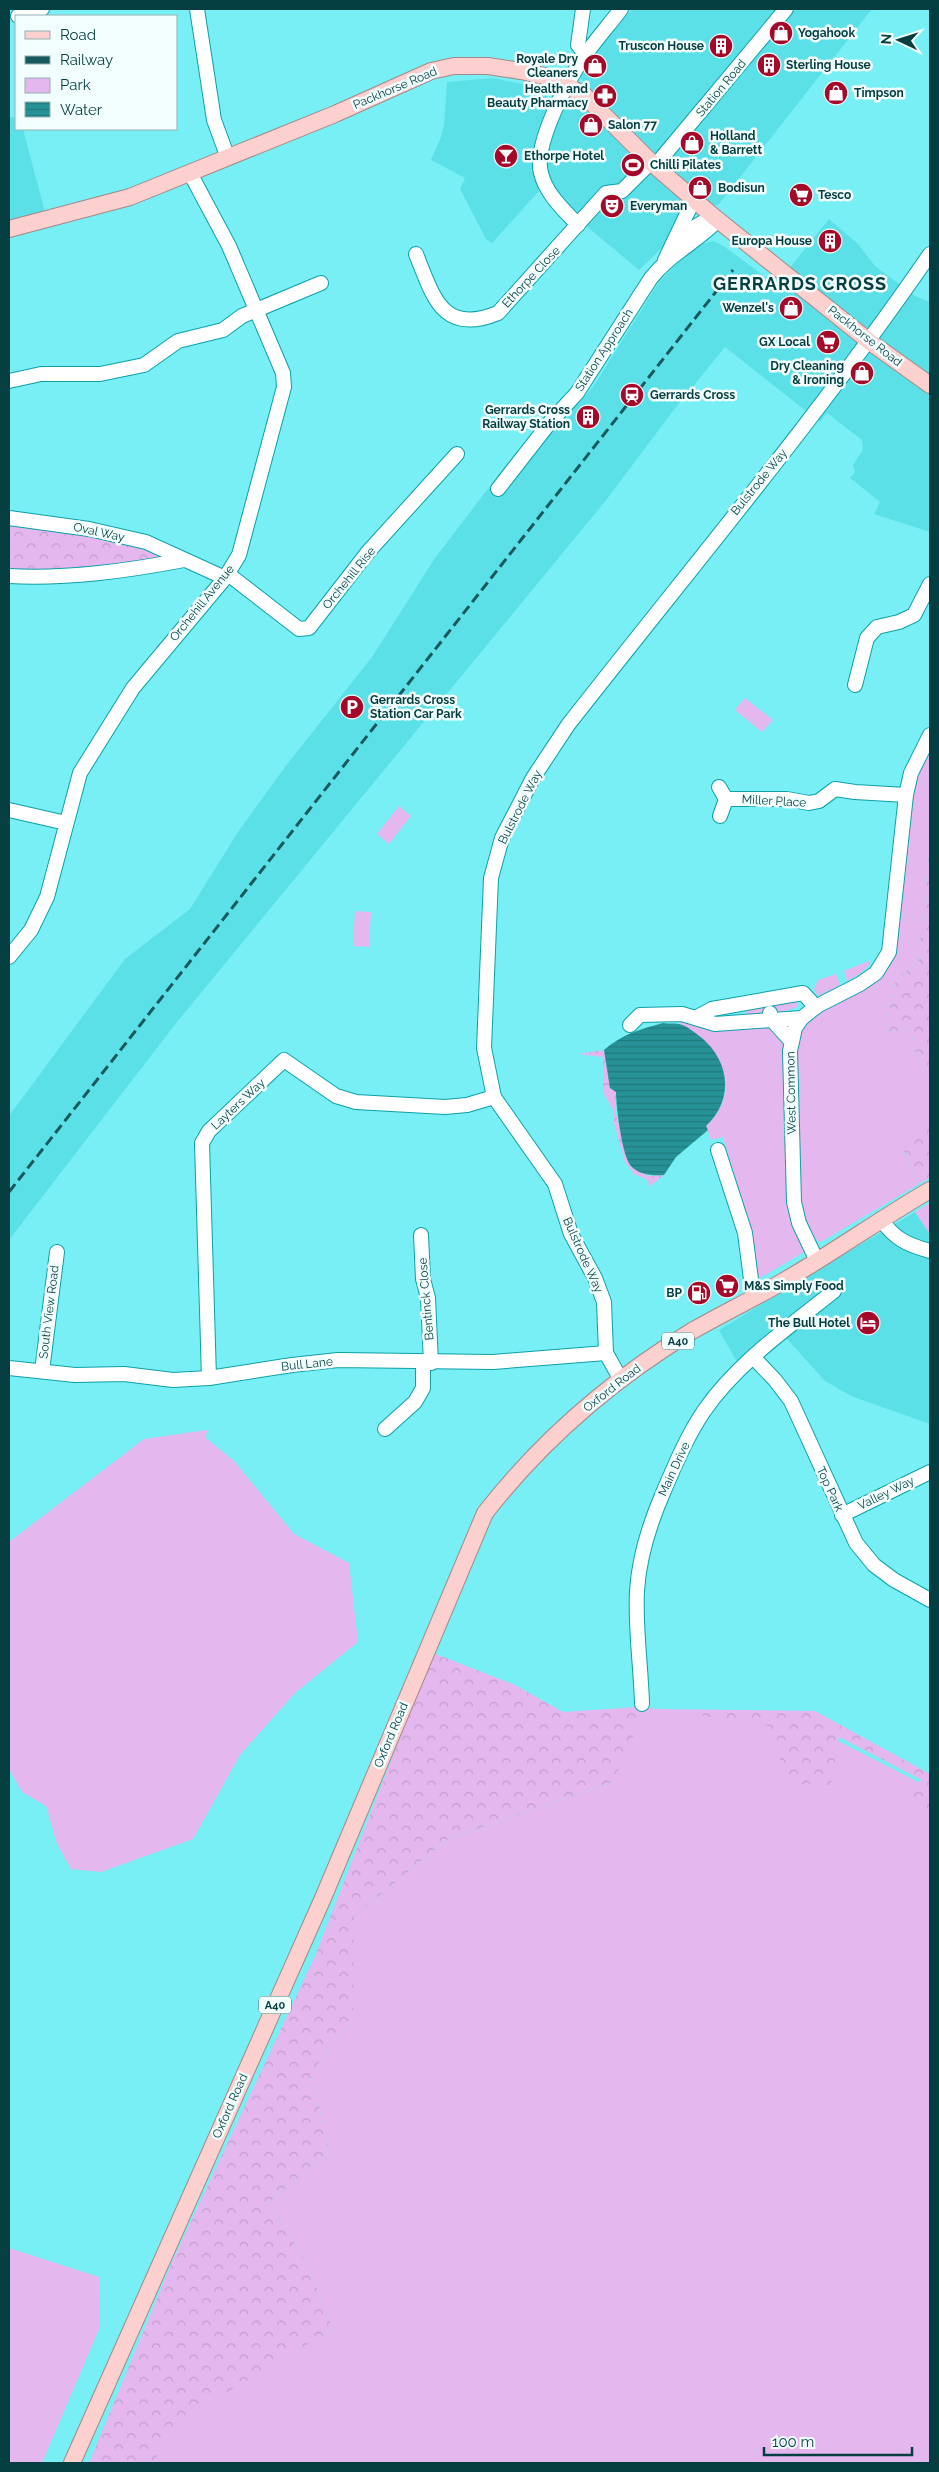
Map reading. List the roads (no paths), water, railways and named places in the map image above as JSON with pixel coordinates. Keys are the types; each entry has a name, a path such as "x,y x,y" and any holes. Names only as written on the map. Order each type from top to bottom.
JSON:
{"main road":[{"name":"Packhorse Road","path":"9,229 130,197 228,158 431,71 454,66 488,66 521,71 553,78 584,96 653,164 716,218 870,342 930,385"},
{"name":"Oxford Road","path":"72,2463 323,1898 485,1513 509,1481 532,1457 577,1415 621,1380 690,1332 817,1261 881,1219 930,1190"}],"street":[{"path":"23,15 42,9"},
{"path":"197,9 214,120 228,158"},
{"path":"583,9 578,45 586,54"},
{"path":"578,225 546,189 540,171 540,151 567,85 586,54 621,9"},
{"name":"Station Road","path":"653,164 786,9"},
{"name":"Ethorpe Close","path":"416,254 432,294 442,309 452,316 463,320 480,320 498,312 606,193 622,191 653,164"},
{"name":"Orchehill Avenue","path":"9,957 31,930 47,897 80,773 133,688 226,576 239,555 284,388 283,373 229,246 190,173"},
{"path":"665,261 694,199"},
{"path":"665,261 686,234 716,218"},
{"name":"Bulstrode Way","path":"621,1380 606,1353 604,1302 595,1278 571,1234 555,1184 494,1097 484,1048 491,878 502,838 533,778 568,725 870,342 930,254"},
{"name":"Station Approach","path":"498,489 551,420 577,393 647,285 665,261"},
{"path":"9,381 41,374 100,374 144,365 178,341 223,330 242,316 321,283"},
{"name":"Orchehill Rise","path":"226,576 299,629 309,628 368,552 457,454"},
{"name":"Oval Way","path":"9,518 89,529 146,542 184,560 226,576"},
{"path":"9,576 70,576 117,572 184,560"},
{"path":"855,685 866,638 877,627 899,622 914,615 930,584"},
{"name":"West Common","path":"817,1261 799,1223 794,1202 790,1052 792,1041 802,1018 816,1007 860,984 876,972 889,952 906,794 911,773 930,736"},
{"name":"Miller Place","path":"719,787 726,799 720,816"},
{"name":"Miller Place","path":"726,799 787,799 809,803 819,801 835,789 855,792 906,794"},
{"path":"9,810 66,823"},
{"path":"697,1017 712,1009 803,993 816,1007"},
{"path":"766,1000 772,1020 792,1041"},
{"path":"741,1005 744,1022"},
{"path":"630,1025 640,1014 682,1014 715,1024 802,1018"},
{"name":"Layters Way","path":"209,1378 202,1143 209,1131 284,1060 336,1096 356,1102 445,1107 467,1106 494,1097"},
{"path":"718,1150 745,1233 752,1287 757,1296"},
{"path":"881,1219 889,1232 899,1240 930,1251"},
{"name":"Bentinck Close","path":"385,1429 415,1402 423,1388 427,1363 428,1298 423,1279 421,1235"},
{"name":"South View Road","path":"42,1371 57,1252"},
{"name":"Main Drive","path":"642,1704 637,1591 641,1559 654,1513 676,1461 704,1410 753,1357 834,1291"},
{"name":"Bull Lane","path":"9,1368 75,1375 124,1374 172,1380 209,1378 338,1360 427,1363 493,1362 606,1353"},
{"name":"Top Park","path":"753,1357 791,1402 856,1543 874,1565 894,1580 930,1600"},
{"name":"Valley Way","path":"842,1514 930,1472"}],"water":[{"path":"663,1023 685,1026 702,1038 718,1058 725,1081 721,1105 715,1116 706,1126 708,1130 676,1157 664,1175 655,1175 646,1174 634,1169 628,1161 620,1130 616,1092 610,1088 604,1050 625,1036"}],"railway":[{"path":"9,1192 733,270"}],"place":[{"name":"Yogahook","path":"781,33"},
{"name":"Truscon House","path":"721,46"},
{"name":"Sterling House","path":"769,65"},
{"name":"Royale Dry Cleaners","path":"595,66"},
{"name":"Timpson","path":"836,93"},
{"name":"Health and Beauty Pharmacy","path":"605,96"},
{"name":"Salon 77","path":"591,125"},
{"name":"Holland & Barrett","path":"692,143"},
{"name":"Ethorpe Hotel","path":"506,156"},
{"name":"Chilli Pilates","path":"633,165"},
{"name":"Bodisun","path":"700,188"},
{"name":"Tesco","path":"801,195"},
{"name":"Everyman","path":"612,206"},
{"name":"Europa House","path":"830,241"},
{"name":"Wenzel's","path":"791,308"},
{"name":"GX Local","path":"828,342"},
{"name":"Dry Cleaning & Ironing","path":"862,373"},
{"name":"Gerrards Cross","path":"632,395"},
{"name":"Gerrards Cross Railway Station","path":"588,417"},
{"name":"Gerrards Cross Station Car Park","path":"352,707"},
{"name":"M&S Simply Food","path":"727,1286"},
{"name":"BP","path":"699,1293"},
{"name":"The Bull Hotel","path":"868,1323"}],"district":[{"name":"GERRARDS CROSS","path":"800,283"}]}
